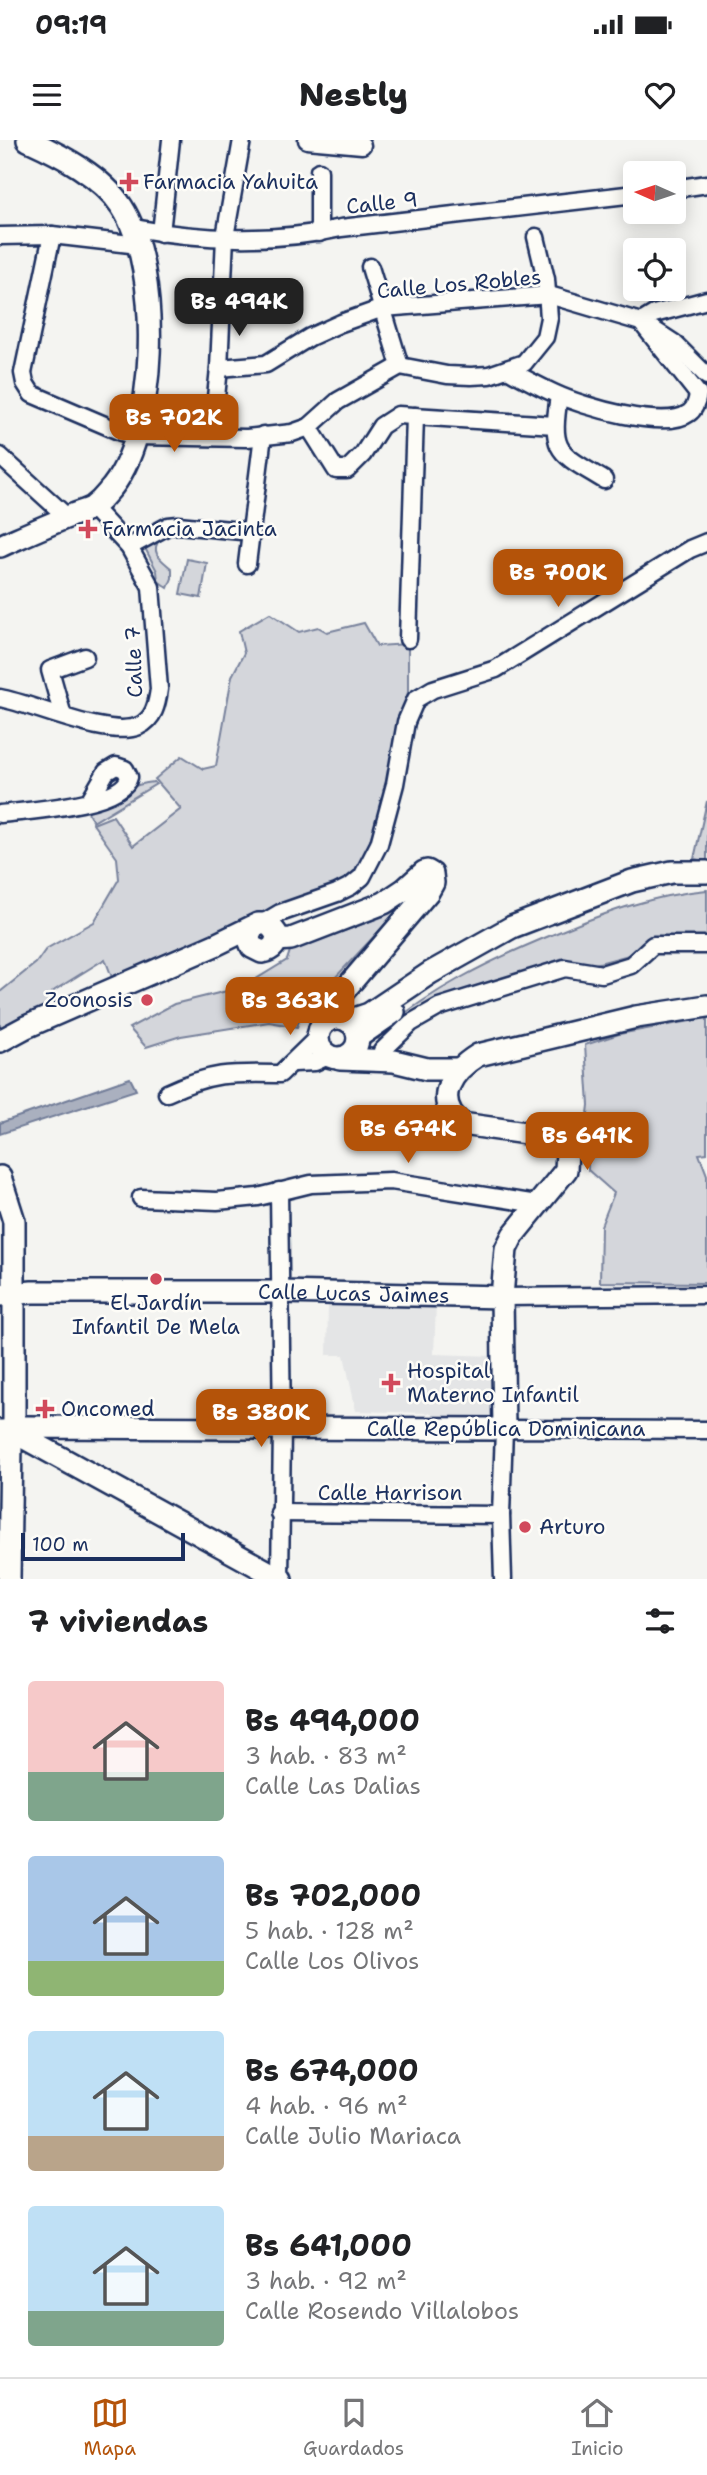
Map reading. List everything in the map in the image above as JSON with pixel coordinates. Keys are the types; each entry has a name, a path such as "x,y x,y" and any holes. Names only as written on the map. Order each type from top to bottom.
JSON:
{"main road":[{"path":"0,546 93,507 121,476 137,436 145,395 149,347 147,277 136,236 121,205 98,181 52,151 28,140"},
{"path":"215,945 246,953 291,939 384,903 424,872 430,872 434,877 428,892 331,1006 326,1045"},
{"path":"352,1029 369,1014 430,973 512,927 632,881 672,872 707,872"},
{"path":"352,1029 516,941 567,919 670,884 707,884"},
{"path":"0,1041 26,1027 258,925"},
{"path":"258,925 248,937 251,947 269,946"},
{"path":"326,1045 354,1051 352,1029 341,1006 342,995"},
{"path":"504,1429 502,1297 506,1249 513,1235 566,1170 567,1151 558,1141 547,1136 461,1124 447,1107 447,1093 458,1069 478,1055 636,1017 707,1006"},
{"path":"326,1045 330,1019 352,1029 388,1056"},
{"path":"326,1045 388,1056 427,1069 458,1069"},
{"path":"477,1126 464,1117 457,1099 470,1074 500,1051"},
{"path":"427,1069 447,1093"},
{"path":"0,1177 13,1221 6,1294 14,1420 6,1437 9,1579"},
{"name":"Calle Lucas Jaimes","path":"6,1294 280,1292 502,1297"},
{"name":"Calle República Dominicana","path":"6,1437 23,1427 504,1429"},
{"path":"6,1437 152,1514 207,1545 258,1579"},
{"path":"207,1545 280,1579"}],"street":[{"path":"161,233 171,140"},
{"path":"212,436 219,368 225,237 242,140"},
{"path":"307,140 362,145"},
{"path":"319,233 320,171"},
{"path":"686,187 707,184"},
{"name":"Calle 9","path":"0,236 52,235 118,241 161,233 225,237 319,233 341,228 623,195"},
{"path":"52,235 23,373 25,383 32,394 137,436 247,438 292,433 309,427 338,401 400,366 447,375 471,376 489,375 524,363 545,337 549,318 549,295 536,237"},
{"path":"370,267 400,366"},
{"name":"Calle Los Robles","path":"219,368 266,364 320,332 383,308 549,295 640,322 674,343 707,376"},
{"path":"508,369 559,396 630,417 656,420 686,415 697,402 698,394 640,322 654,314 707,300"},
{"path":"559,396 555,425 560,451 604,480"},
{"path":"309,427 336,470 347,470 363,454 381,426 398,415 555,425"},
{"path":"408,639 415,416"},
{"path":"247,564 263,435"},
{"path":"0,456 67,517"},
{"name":"Calle 7","path":"0,698 101,727 118,728 138,726 150,717 157,705 159,689 151,587 129,547 93,507"},
{"path":"129,547 168,526 252,531"},
{"path":"258,925 280,913 337,894 362,877 379,844 395,784 406,722 416,699 433,689 496,668 690,549 707,542"},
{"path":"63,716 50,670 85,657"},
{"path":"0,814 89,801"},
{"path":"388,1056 411,1023 439,1007 565,968 602,974 631,965 653,945 707,945"},
{"path":"167,1093 197,1079 214,1075 280,1074 294,1063 300,1053 326,1045"},
{"path":"141,1198 217,1201 258,1197 311,1184 391,1181 537,1204"},
{"path":"279,1191 282,1428 280,1579"},
{"name":"Calle Lucas Jaimes","path":"502,1297 707,1295"},
{"path":"503,1579 501,1515 504,1429"},
{"name":"Calle República Dominicana","path":"504,1429 707,1430"},
{"name":"Calle Harrison","path":"279,1513 501,1515"}],"shaded area":[{"path":"160,539 156,552 172,569 168,588 158,581 157,571 145,548"},
{"path":"187,559 207,563 201,598 180,594"},
{"path":"270,613 299,632 318,627 327,632 364,623 377,646 408,644 408,692 375,832 359,869 349,881 116,988 105,959 55,990 48,996 52,1003 37,1013 0,1029 0,992 36,963 46,949 94,922 119,879 117,858 93,824 113,816 133,846 181,809 155,779 182,756 203,769 216,766 232,676 244,653 239,631"},
{"path":"154,782 156,784 93,822 87,810 111,796"},
{"path":"707,801 707,861 694,859"},
{"path":"707,890 707,936 655,937 642,942 629,955 588,966 563,958 476,990 385,1042 375,1037 438,991 530,944 629,906 667,896"},
{"path":"410,894 411,897 301,1014 297,1027 269,1022 181,1036 146,1047 129,1028 174,1004 243,987 287,960 290,951 384,916"},
{"path":"707,1018 707,1153 699,1154 707,1175 707,1283 600,1282 601,1226 614,1193 588,1170 588,1144 585,1139 589,1105 585,1045 619,1034"},
{"name":"Hospital Materno Infantil","path":"328,1304 436,1305 434,1354 494,1356 493,1416 432,1416 432,1413 356,1411 344,1355 327,1355"}],"water":[{"path":"130,1078 136,1090 0,1134 0,1123"}],"place":[{"name":"Farmacia Yahuita","path":"129,182"},
{"name":"Farmacia Jacinta","path":"88,529"},
{"name":"Zoonosis","path":"147,1000"},
{"name":"El Jardín Infantil De Mela","path":"156,1279"},
{"name":"Hospital Materno Infantil","path":"391,1383"},
{"name":"Oncomed","path":"45,1409"},
{"name":"Arturo","path":"525,1527"}]}
